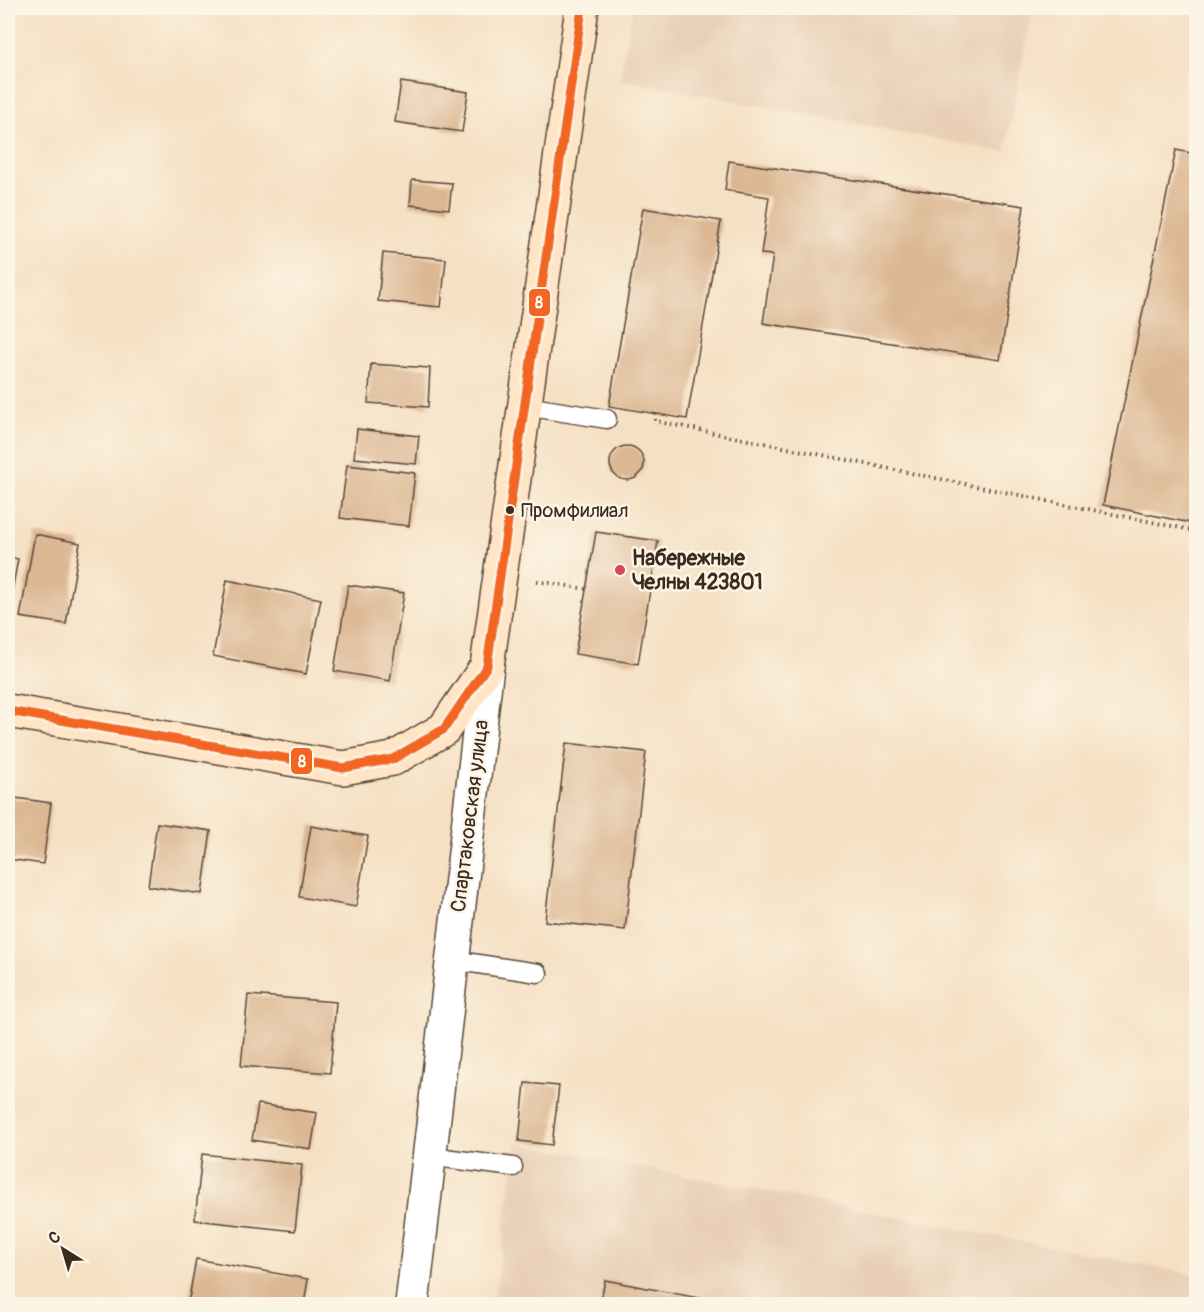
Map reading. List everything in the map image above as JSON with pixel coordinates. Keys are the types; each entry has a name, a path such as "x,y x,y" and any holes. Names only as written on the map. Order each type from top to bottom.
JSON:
{"street":[{"name":"Спартаковская улица","path":"412,1305 487,666 582,8"},
{"path":"8,711 343,768 393,759 444,729 487,666"}],"lane":[{"path":"525,406 607,419"},
{"path":"452,960 538,973"},
{"path":"429,1156 513,1167"}],"path":[{"path":"655,413 655,421 1197,531"},
{"path":"500,575 586,589"}],"shaded area":[{"path":"633,8 1033,8 1005,152 619,79"},
{"path":"516,1143 1196,1275 1196,1304 494,1304"}],"building":[{"path":"401,82 468,92 462,132 395,122"},
{"path":"1176,150 1196,154 1196,524 1103,505"},
{"path":"729,161 1024,206 1000,360 763,323 773,255 761,254 769,197 725,190"},
{"path":"412,180 452,183 449,209 410,205"},
{"path":"643,208 721,221 687,419 609,406"},
{"path":"383,253 446,259 441,307 378,301"},
{"path":"371,364 430,368 428,407 368,403"},
{"path":"357,429 419,436 416,464 354,458"},
{"path":"627,446 639,451 644,463 639,475 627,480 615,475 610,463 615,451"},
{"path":"347,465 415,473 409,526 340,518"},
{"path":"596,532 658,541 638,664 575,654"},
{"path":"35,534 80,543 66,624 20,617"},
{"path":"8,557 18,559 9,607 8,607"},
{"path":"227,580 321,599 306,674 213,656"},
{"path":"348,585 404,593 390,681 334,671"},
{"path":"566,743 646,752 625,930 545,921"},
{"path":"8,797 51,803 43,864 8,859"},
{"path":"157,823 211,831 202,894 148,886"},
{"path":"311,826 368,836 356,907 299,897"},
{"path":"248,995 336,1002 330,1073 241,1066"},
{"path":"525,1083 559,1086 552,1145 519,1141"},
{"path":"258,1104 317,1113 311,1149 252,1140"},
{"path":"202,1154 302,1165 295,1231 195,1220"},
{"path":"196,1259 308,1279 304,1304 188,1304"},
{"path":"605,1280 725,1303 725,1304 600,1304"}],"transit line":[{"name":"8","path":"8,711 343,768 393,759 444,729 487,666 582,8"}],"place":[{"name":"Промфилиал","path":"510,510"},
{"name":"Набережные Челны 423801","path":"620,570"}]}
